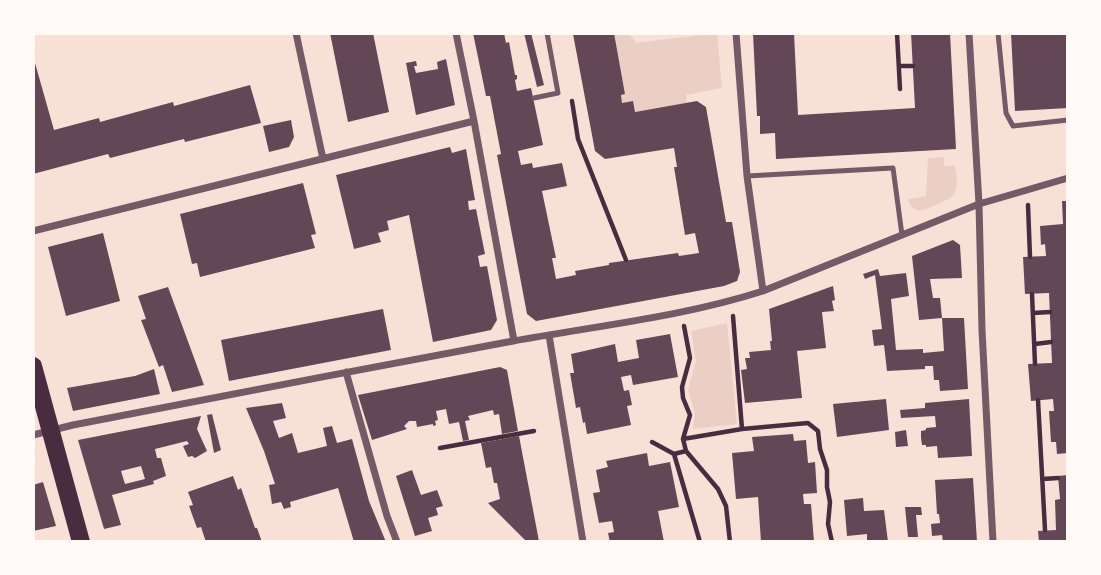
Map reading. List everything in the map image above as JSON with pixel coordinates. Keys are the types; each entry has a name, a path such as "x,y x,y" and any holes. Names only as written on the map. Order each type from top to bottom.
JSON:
{"main road":[{"path":"33,366 42,432 81,542"}],"street":[{"path":"296,33 323,159"},
{"path":"456,33 514,341"},
{"path":"737,33 747,176 763,291"},
{"path":"969,33 993,542"},
{"path":"33,231 474,121"},
{"path":"42,432 346,372 732,301 979,204 1068,178"},
{"path":"549,335 583,542"},
{"path":"346,372 387,516 397,542"}],"lane":[{"path":"534,97 558,93 547,33"},
{"path":"998,33 1006,113 1013,126 1068,120"},
{"path":"747,176 893,168 902,235"}],"path":[{"path":"897,33 900,89"},
{"path":"899,66 912,66"},
{"path":"555,74 568,79 578,139 626,260"},
{"path":"1027,190 1030,257"},
{"path":"1032,294 1035,364"},
{"path":"732,301 742,429"},
{"path":"681,311 690,358 682,387 690,415 683,439 686,451 718,489 726,506 730,542"},
{"path":"1033,313 1050,312"},
{"path":"1035,344 1051,342"},
{"path":"1038,400 1045,530"},
{"path":"683,439 742,429 808,423 818,431 827,470 830,502 828,524 832,542"},
{"path":"440,448 534,431"},
{"path":"652,442 674,454 686,451"},
{"path":"674,454 700,542"},
{"path":"1043,480 1058,478"}],"shaded area":[{"path":"614,33 629,33 636,43 717,33 722,88 686,95 687,103 635,112 622,103 621,95 625,93"},
{"path":"944,157 944,166 955,165 956,191 948,199 917,210 908,199 926,196 928,158"},
{"path":"727,323 737,424 693,429 695,413 688,390 696,361 691,331"}],"building":[{"path":"330,33 373,33 389,112 348,122"},
{"path":"473,33 504,33 506,43 509,42 517,75 517,91 531,88 543,145 518,151 521,165 532,163 533,168 562,163 567,186 542,191 556,258 552,258 556,279 576,275 575,271 609,263 678,253 679,256 699,253 695,233 685,235 674,167 677,167 674,148 605,159 595,151 573,34 614,33 625,94 621,95 622,103 633,101 635,112 697,101 706,107 726,222 732,222 740,272 737,281 724,286 536,321 527,314 497,155 501,154 490,96 486,96"},
{"path":"524,33 531,33 544,85 537,87"},
{"path":"753,33 794,33 798,115 915,108 911,33 950,33 956,149 776,159 775,133 760,134"},
{"path":"1011,33 1068,33 1068,108 1015,111"},
{"path":"33,56 54,130 99,118 100,122 173,102 174,106 250,85 261,123 110,158 108,154 33,174"},
{"path":"446,59 455,105 416,115 406,63 416,61 416,73 438,69 437,62"},
{"path":"291,120 294,137 289,147 269,152 263,126"},
{"path":"450,147 452,153 466,149 475,200 468,201 469,210 476,209 485,254 478,256 480,267 487,266 497,320 491,330 433,342 409,215 387,221 389,230 378,233 381,242 354,249 336,175"},
{"path":"303,183 316,234 311,235 315,248 200,277 197,263 192,264 180,214"},
{"path":"1062,201 1068,201 1068,453 1057,454 1056,442 1051,442 1049,411 1054,411 1053,399 1031,401 1028,364 1052,363 1049,293 1025,294 1023,257 1046,256 1045,244 1041,245 1040,226 1063,224"},
{"path":"103,233 120,301 66,316 48,247"},
{"path":"953,240 960,245 962,278 930,279 933,298 940,298 942,318 919,320 912,256"},
{"path":"878,269 880,276 906,273 909,296 891,299 896,350 923,349 923,353 944,351 942,318 964,318 968,389 940,391 939,380 934,380 933,366 925,366 925,369 887,371 884,345 874,346 872,330 882,329 875,275 865,279 863,274"},
{"path":"833,286 834,311 822,312 826,348 797,351 802,398 745,403 741,370 747,369 745,358 750,358 749,352 771,350 769,309"},
{"path":"168,287 204,385 172,392 163,365 159,367 141,320 146,319 138,296"},
{"path":"383,309 391,350 229,381 221,340"},
{"path":"670,334 678,377 633,385 631,375 621,377 624,391 629,390 632,405 627,406 631,425 587,434 580,407 576,408 570,373 574,373 571,354 615,344 618,362 639,358 636,340"},
{"path":"500,367 507,370 518,431 502,434 499,414 494,415 493,410 468,416 470,420 465,421 469,440 463,441 459,422 449,424 446,409 436,411 436,425 417,427 416,421 409,421 404,426 407,429 372,440 358,395"},
{"path":"154,369 160,394 73,411 67,388 135,376"},
{"path":"886,399 889,430 837,437 833,404"},
{"path":"969,399 972,456 938,458 937,446 922,445 921,431 936,427 935,416 901,418 900,410 925,408 925,403"},
{"path":"282,403 286,418 273,421 279,438 292,433 298,453 327,446 323,428 332,426 337,443 352,439 369,501 386,542 354,542 338,488 290,502 291,507 284,509 281,502 272,504 269,485 275,484 246,408"},
{"path":"212,414 221,450 214,453 207,415"},
{"path":"201,416 197,429 207,451 195,458 188,457 183,446 189,444 187,441 155,449 157,458 161,458 166,476 153,481 154,484 112,495 121,525 104,529 78,440","holes":["141,466 145,479 125,484 121,471"]},
{"path":"906,430 908,446 896,447 895,432"},
{"path":"793,434 794,441 806,440 808,463 815,462 817,493 803,494 804,504 811,504 814,542 761,542 758,497 736,499 732,453 754,451 752,437"},
{"path":"519,436 539,542 527,542 488,503 500,499 491,467 486,468 481,443"},
{"path":"647,453 649,466 670,462 679,507 658,511 664,542 610,542 608,533 614,532 612,521 599,523 593,493 600,492 596,470 608,467 606,461"},
{"path":"412,470 421,495 437,490 443,506 436,508 438,515 428,518 432,531 415,536 396,476"},
{"path":"1068,475 1068,542 1039,542 1038,531 1056,530 1055,500 1060,499 1058,476"},
{"path":"233,476 238,490 241,488 262,542 206,542 201,527 197,528 189,506 193,505 188,492"},
{"path":"973,478 977,542 943,542 942,535 932,536 931,524 940,523 935,480"},
{"path":"43,482 56,526 33,531 33,485"},
{"path":"863,498 864,511 884,510 888,542 867,542 867,534 847,536 844,500"},
{"path":"905,507 921,507 922,515 916,515 918,537 908,537"}]}
